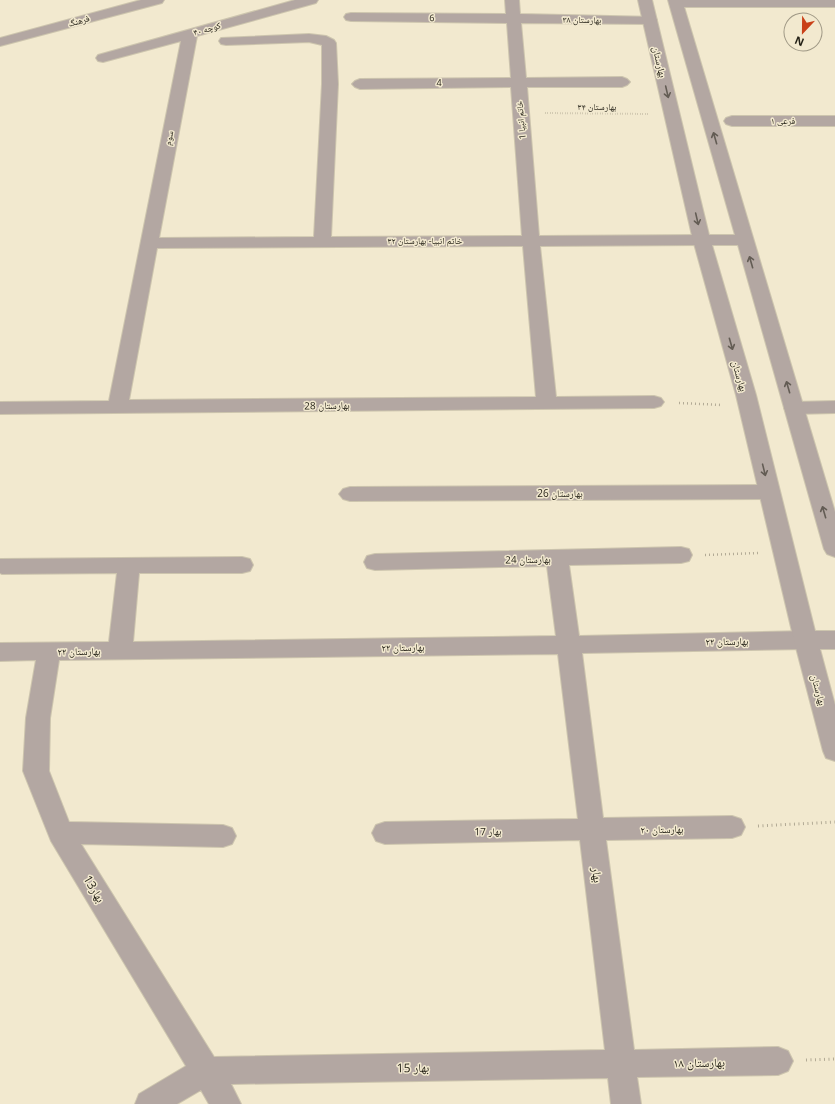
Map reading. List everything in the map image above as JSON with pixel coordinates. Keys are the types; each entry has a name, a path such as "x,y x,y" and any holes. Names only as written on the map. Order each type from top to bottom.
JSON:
{"street":[{"name":"فرهنگ","path":"0,42 157,0"},
{"name":"کوچه ۴۰","path":"103,58 311,0"},
{"name":"خاتم انبیا 1","path":"512,0 531,241 547,403"},
{"name":"بهارستان ۳۸","path":"513,19 647,8 675,2 835,2"},
{"path":"675,2 835,549"},
{"name":"بهارستان","path":"647,8 702,240 748,406 835,751"},
{"name":"6","path":"351,17 513,19"},
{"name":"سوم","path":"118,407 190,34"},
{"path":"226,41 309,38 321,39 329,43 330,84 322,242"},
{"name":"4","path":"360,84 622,82"},
{"name":"فرعی ۱","path":"732,121 835,121"},
{"name":"خاتم انبیا- بهارستان ۳۲","path":"149,243 745,240"},
{"name":"بهارستان 28","path":"0,408 654,402"},
{"path":"794,408 835,408"},
{"name":"بهارستان 26","path":"350,494 769,492"},
{"name":"بهارستان 24","path":"375,562 681,555"},
{"name":"بهار","path":"557,558 626,1104"},
{"path":"120,650 130,565"},
{"path":"2,566 242,565"},
{"name":"بهارستان ۲۲","path":"0,652 835,640"},
{"name":"بهار13","path":"49,652 38,718 36,772 60,833 226,1104"},
{"name":"بهارستان ۲۰","path":"592,830 732,827"},
{"name":"بهار 17","path":"385,833 592,830"},
{"path":"60,833 222,836"},
{"name":"بهارستان ۱۸","path":"621,1064 778,1061"},
{"name":"بهار 15","path":"205,1071 621,1064"},
{"path":"150,1104 205,1071"}],"path":[{"name":"بهارستان ۳۴","path":"521,113 672,114"},
{"path":"654,402 748,406"},
{"path":"681,555 784,553"},
{"path":"732,827 835,822"}]}
